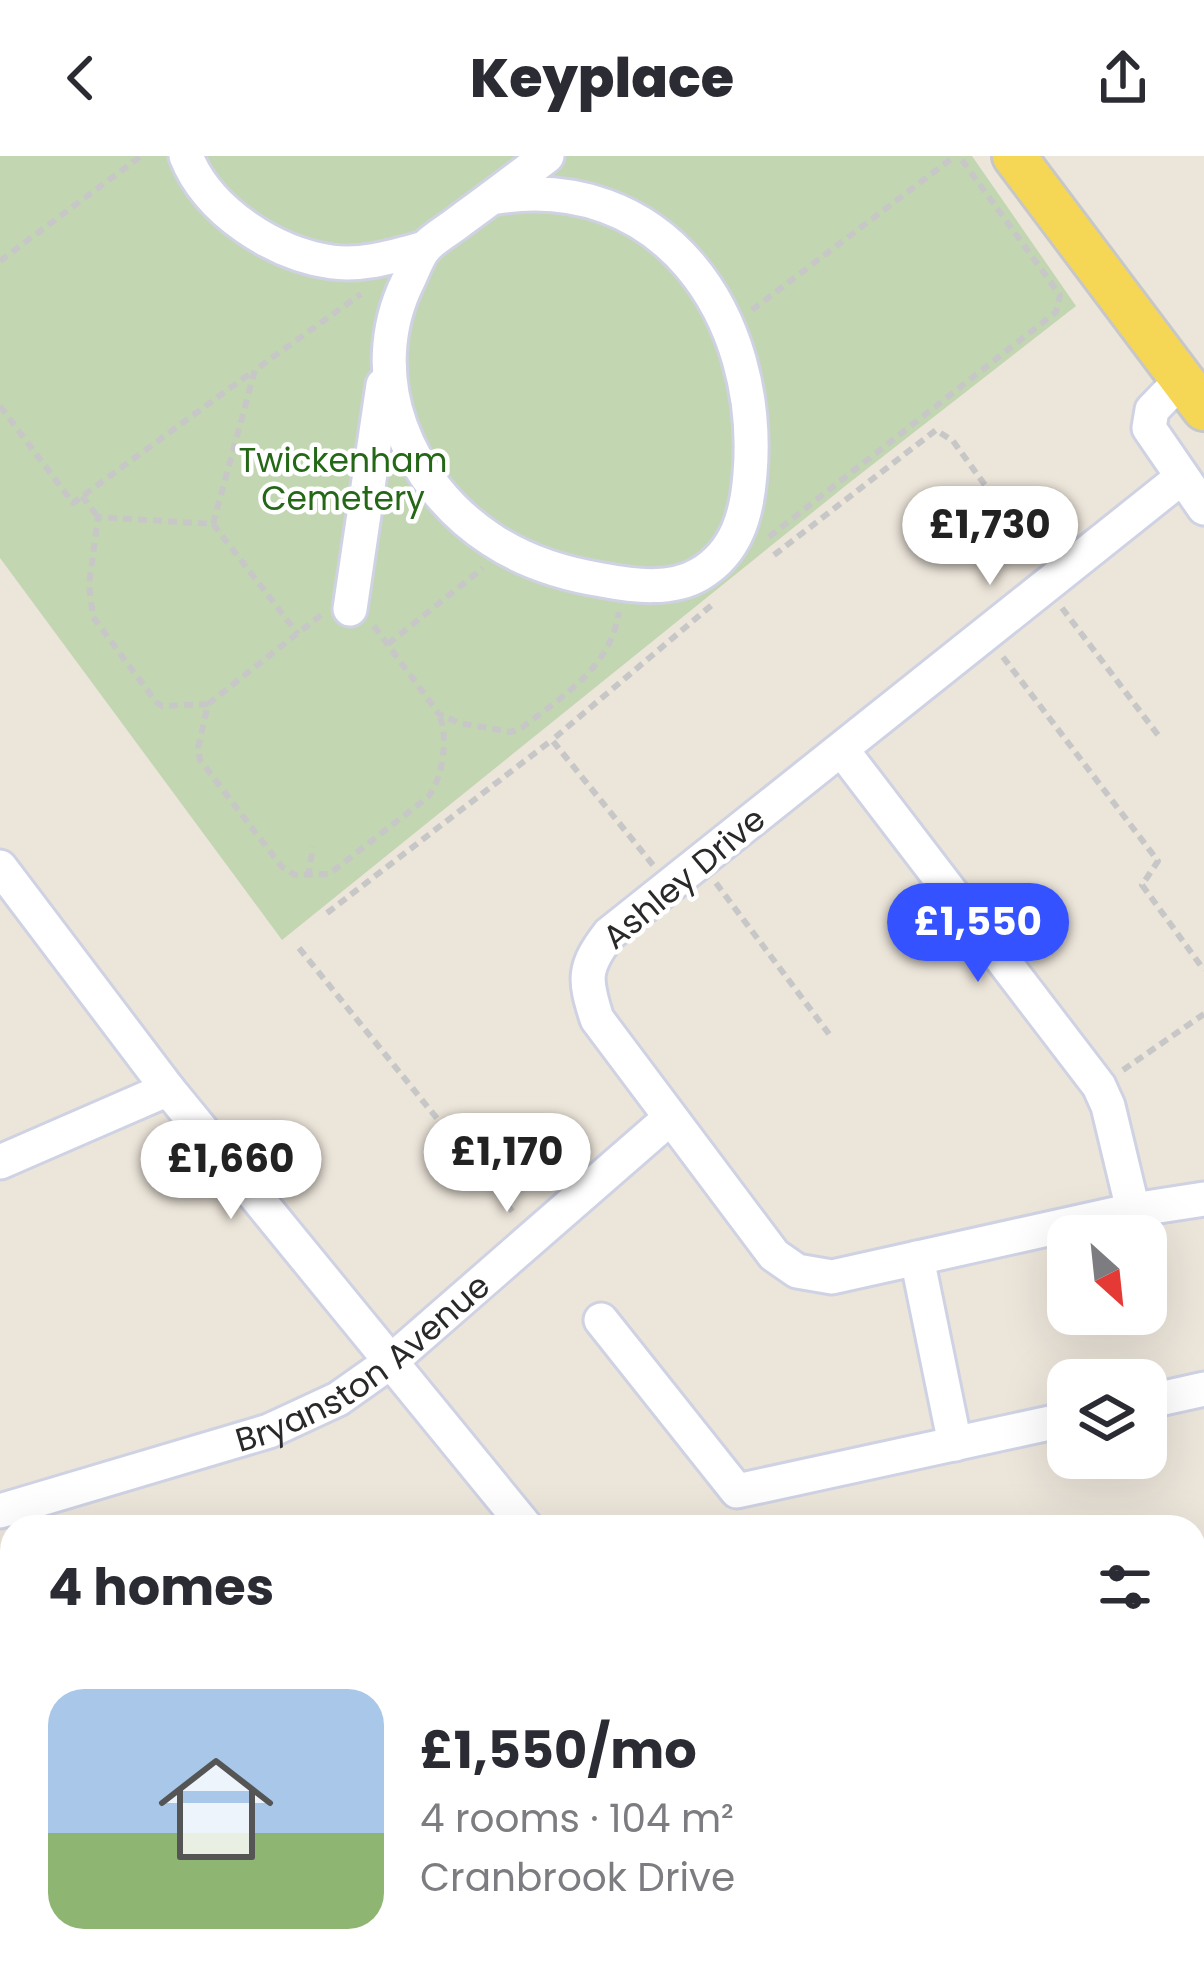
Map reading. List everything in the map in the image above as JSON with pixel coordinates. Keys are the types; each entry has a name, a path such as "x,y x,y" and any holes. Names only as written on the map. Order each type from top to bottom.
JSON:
{"main road":[{"path":"1015,156 1193,394"}],"street":[{"path":"186,156 221,206 257,234 291,252 335,262 379,261 425,248 548,156"},
{"path":"491,198 513,156"},
{"path":"388,348 389,386 400,428 422,472 471,527 499,545 582,577 664,586 697,577 728,551 748,504 752,457 745,371 730,326 713,295 652,229 613,207 529,191 491,198"},
{"path":"350,609 388,348 399,298 425,248"},
{"path":"1193,394 1152,410 1149,428 1204,508"},
{"name":"Ashley Drive","path":"1181,478 609,934 591,958 586,986 597,1019 670,1118 774,1255 797,1270 832,1277 1133,1210 1204,1199"},
{"path":"842,750 1099,1086 1133,1210"},
{"path":"0,867 168,1089 516,1515"},
{"path":"0,1162 168,1089"},
{"name":"Bryanston Avenue","path":"0,1511 269,1430 338,1399 389,1363 670,1118"},
{"path":"917,1258 955,1444"},
{"path":"601,1320 737,1491 1047,1424"},
{"path":"1167,1397 1204,1389"}],"path":[{"path":"0,261 141,156"},
{"path":"728,551 751,551 1056,312 1060,295 957,156 730,326"},
{"path":"0,406 73,503 368,289"},
{"path":"214,524 255,370"},
{"path":"774,555 935,430 953,440 1161,739"},
{"path":"82,496 98,517 89,585 93,617 156,702 162,706 208,704 329,608 350,609 368,617 439,714 445,726 438,784 428,797 329,874 308,877 282,868 200,760 198,748 208,704"},
{"path":"98,517 214,524 298,634"},
{"path":"388,644 489,564 499,545"},
{"path":"439,714 459,723 512,732 524,727 594,671 608,650 622,584"},
{"path":"327,913 552,740 720,598"},
{"path":"986,635 1158,861 1142,885 1204,970"},
{"path":"552,740 670,886"},
{"path":"308,877 313,848"},
{"path":"700,862 829,1034"},
{"path":"299,949 533,1238"},
{"path":"1099,1086 1204,1014"}],"green space":[{"name":"Twickenham Cemetery","path":"0,156 972,156 1076,306 282,940 0,558"}]}
